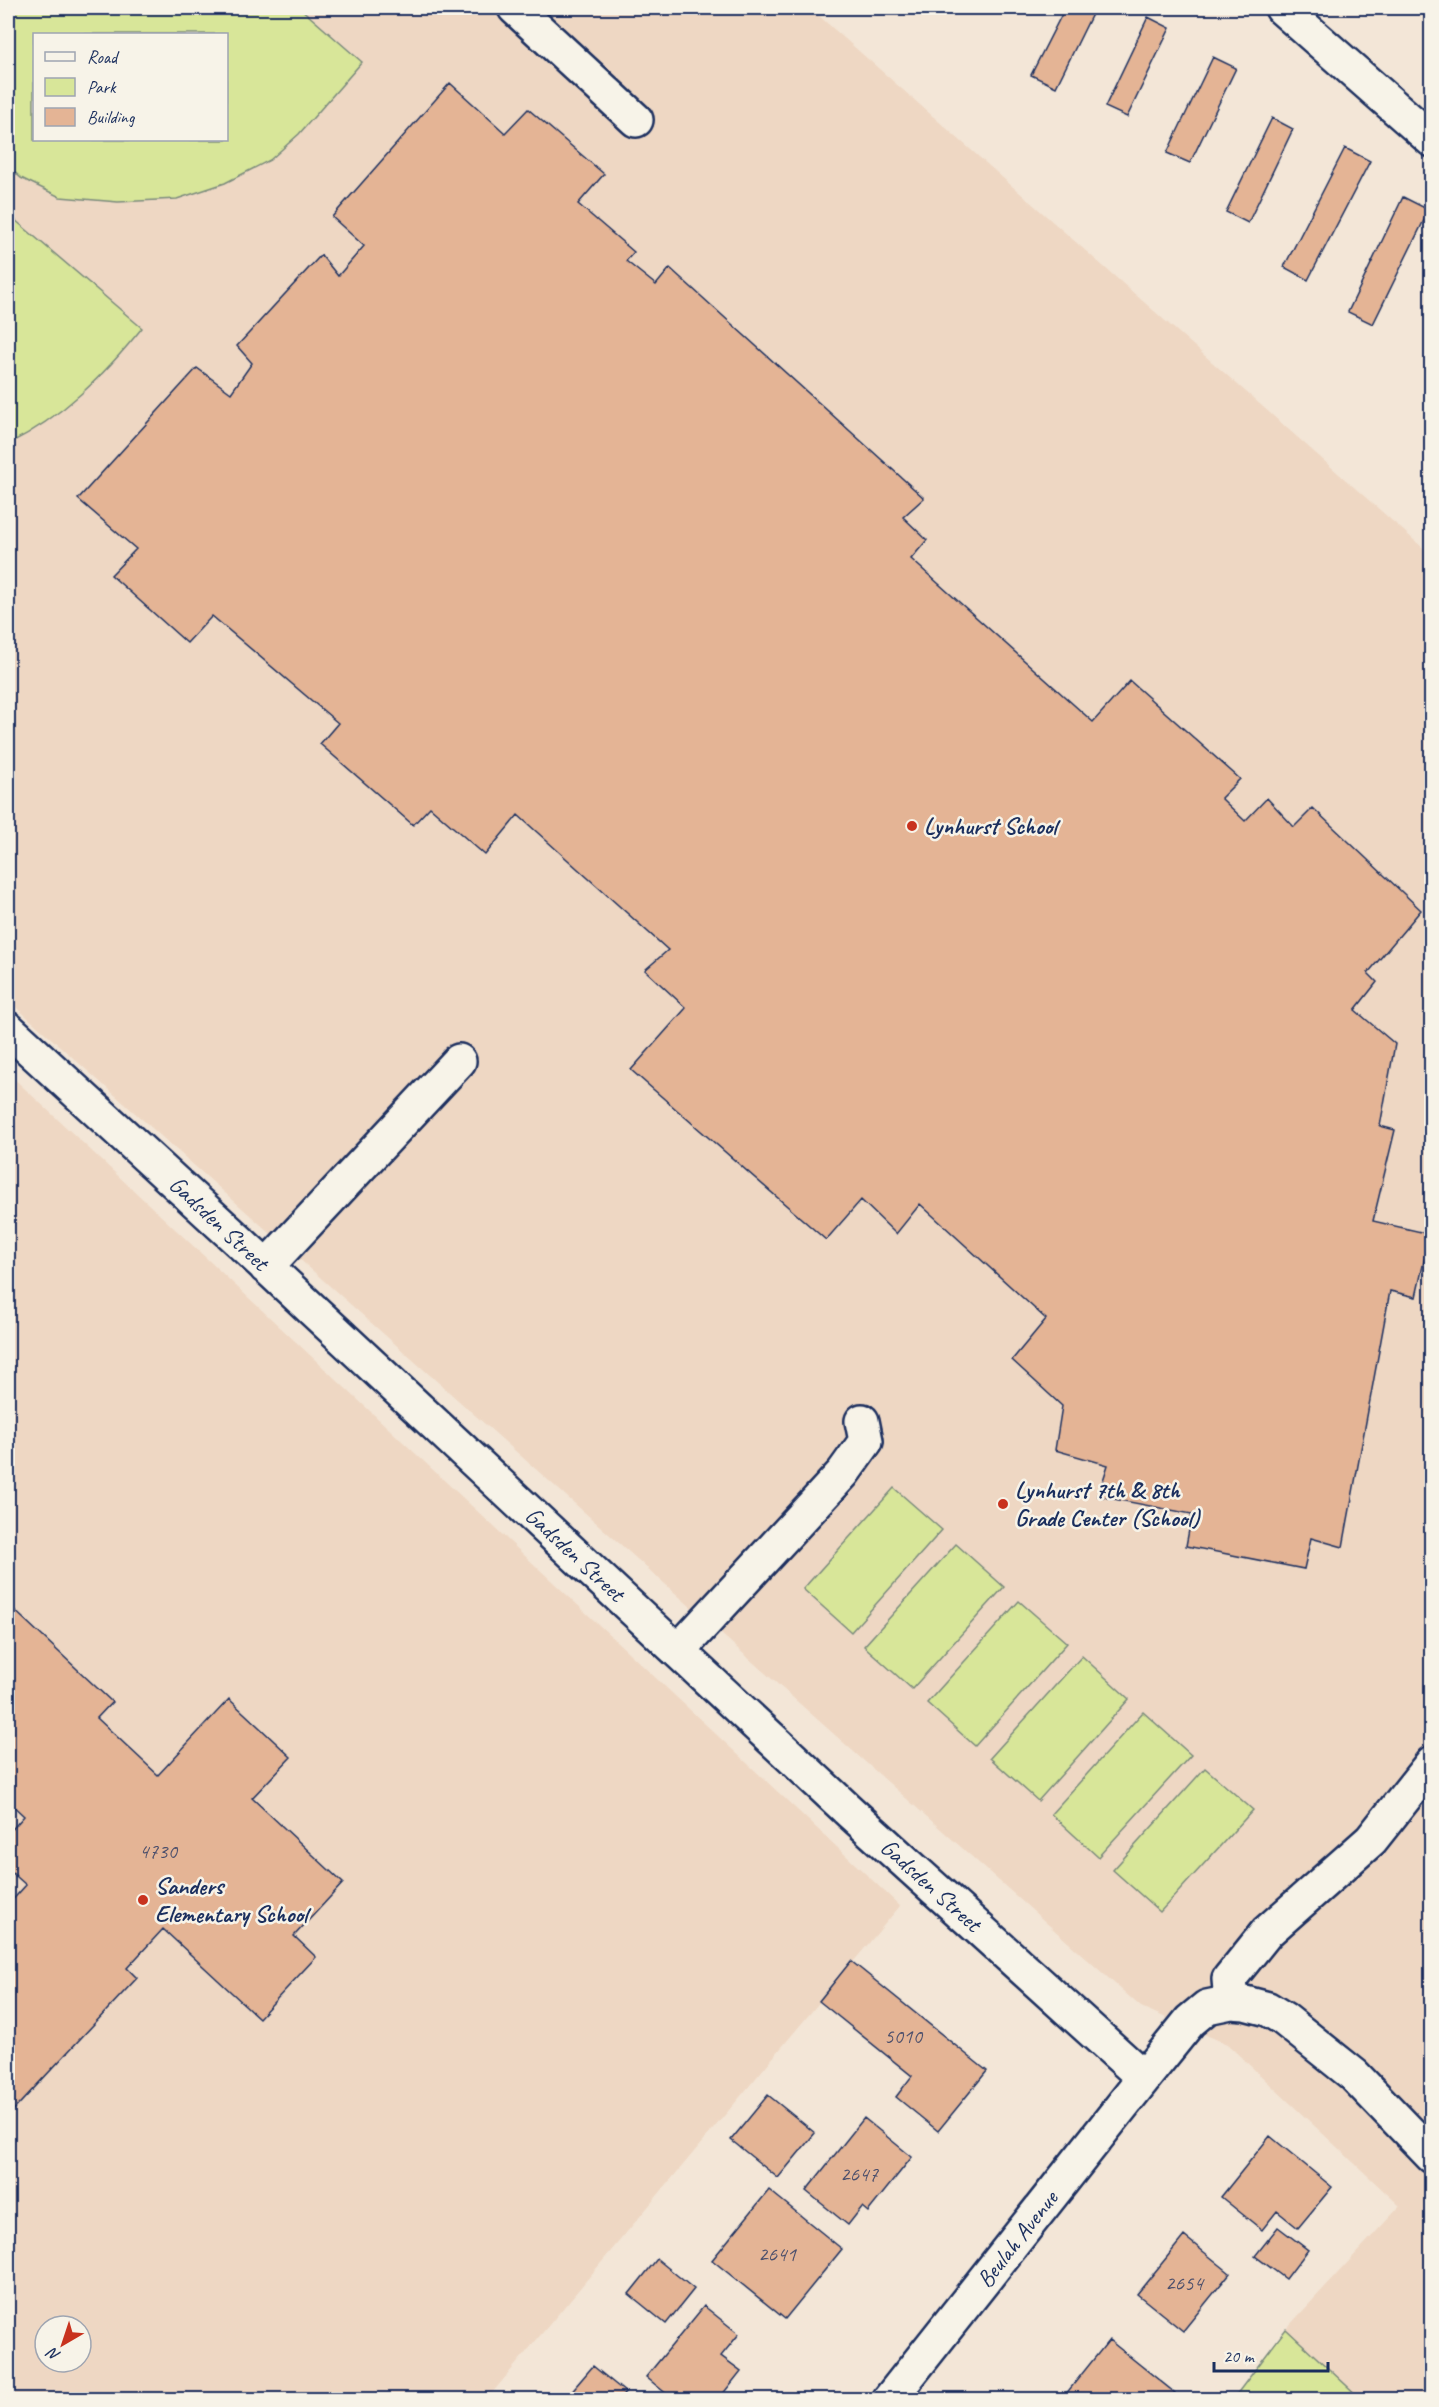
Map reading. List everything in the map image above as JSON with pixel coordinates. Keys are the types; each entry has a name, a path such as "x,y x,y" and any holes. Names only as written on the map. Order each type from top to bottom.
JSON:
{"street":[{"path":"515,8 636,120"},
{"path":"1282,8 1431,140"},
{"name":"Gadsden Street","path":"8,1029 679,1650 850,1812 1144,2078"},
{"path":"266,1267 459,1061"},
{"path":"679,1650 843,1473 866,1441 862,1420"},
{"path":"1431,1763 1371,1840 1267,1932 1229,1979 1232,2002 1268,2009 1306,2035 1354,2075 1431,2156"},
{"name":"Beulah Avenue","path":"889,2400 1190,2020 1207,2007 1232,2002"}],"shaded area":[{"name":"Lynhurst 7th & 8th Grade Center (School)","path":"8,8 810,8 1431,555 1431,2399 1361,2399 1286,2329 1400,2206 1227,2044 1141,2007 8,1000"},
{"path":"8,1073 900,1906 487,2399 8,2399"}],"green space":[{"path":"8,8 300,8 362,62 299,134 270,160 225,183 177,199 118,202 60,197 21,178 8,166"},
{"path":"8,214 142,328 113,362 65,408 8,444"},
{"path":"894,1488 942,1530 851,1632 803,1589"},
{"path":"956,1544 1004,1587 912,1689 864,1646"},
{"path":"1019,1601 1067,1643 975,1746 927,1703"},
{"path":"1082,1656 1129,1699 1038,1801 990,1758"},
{"path":"1143,1712 1191,1755 1098,1857 1051,1814"},
{"path":"1205,1768 1253,1810 1160,1912 1113,1870"},
{"path":"1286,2329 1361,2399 1233,2399"}],"building":[{"path":"1065,8 1095,8 1056,87 1031,75"},
{"path":"1148,17 1170,28 1127,117 1105,107"},
{"path":"1213,57 1236,68 1190,163 1167,153"},
{"name":"Lynhurst School","path":"450,83 505,133 528,109 604,174 578,204 634,252 626,261 656,285 670,268 924,498 903,517 927,540 911,559 1093,722 1130,681 1240,779 1221,798 1245,821 1267,798 1294,827 1313,808 1421,910 1368,973 1377,982 1355,1010 1395,1044 1380,1126 1395,1130 1373,1221 1430,1234 1416,1297 1390,1291 1343,1547 1311,1538 1304,1569 1186,1546 1192,1514 1098,1496 1108,1465 1055,1450 1062,1406 1012,1360 1046,1319 920,1204 896,1234 861,1200 826,1240 631,1070 686,1008 645,970 668,950 518,815 485,855 430,807 413,825 320,744 338,723 212,616 187,643 111,575 136,549 78,499 197,368 231,393 252,363 237,346 321,255 338,276 364,246 332,217"},
{"path":"1272,118 1293,129 1248,223 1226,212"},
{"path":"1345,148 1370,161 1308,280 1284,267"},
{"path":"1403,197 1429,210 1373,324 1348,312"},
{"path":"8,1604 112,1702 97,1718 158,1775 229,1699 291,1757 252,1798 343,1883 294,1936 316,1957 259,2018 163,1929 127,1968 137,1978 8,2116 8,1905 26,1885 8,1869 8,1834 24,1816 8,1801"},
{"path":"851,1961 987,2071 938,2131 896,2097 912,2076 819,2001"},
{"path":"768,2095 815,2133 778,2178 731,2140"},
{"path":"864,2118 912,2157 868,2212 862,2207 848,2225 806,2191"},
{"path":"1270,2136 1332,2187 1298,2228 1277,2211 1262,2230 1221,2197"},
{"path":"769,2190 842,2249 785,2319 712,2260"},
{"path":"1278,2227 1308,2250 1286,2279 1255,2256"},
{"path":"1184,2236 1230,2273 1183,2331 1137,2294"},
{"path":"657,2259 694,2289 666,2324 629,2294"},
{"path":"704,2306 739,2334 721,2356 741,2371 718,2400 674,2400 646,2377"},
{"path":"1109,2340 1175,2393 1170,2400 1072,2400 1065,2395"},
{"path":"593,2366 625,2392 618,2400 578,2400 570,2393"}],"place":[{"name":"Lynhurst School","path":"912,826"},
{"name":"Lynhurst 7th & 8th Grade Center (School)","path":"1003,1504"},
{"name":"Sanders Elementary School","path":"143,1900"}]}
